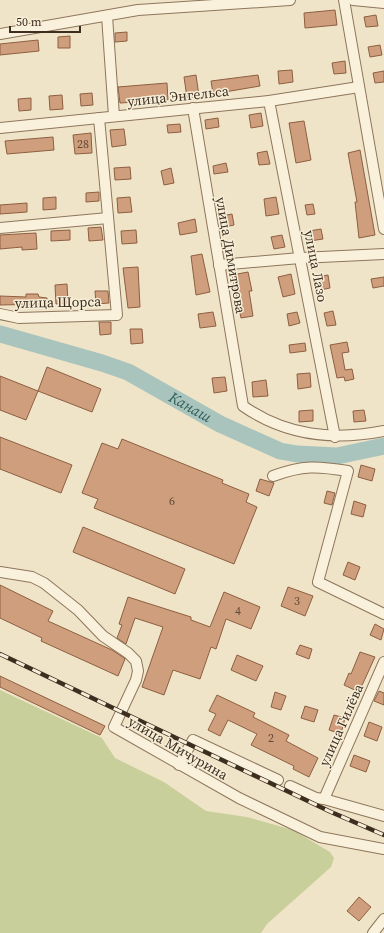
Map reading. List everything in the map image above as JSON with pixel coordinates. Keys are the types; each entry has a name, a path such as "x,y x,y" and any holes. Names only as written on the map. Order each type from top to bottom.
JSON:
{"street":[{"path":"0,34 138,10 290,0"},
{"path":"344,0 384,229"},
{"path":"353,0 384,2"},
{"path":"107,16 114,116"},
{"name":"улица Энгельса","path":"0,128 269,101 359,86"},
{"name":"улица Лазо","path":"269,101 335,437"},
{"name":"улица Димитрова","path":"193,108 243,406 260,419 297,432 335,437"},
{"path":"0,228 108,218 99,118"},
{"name":"улица Щорса","path":"0,314 19,318 117,315 108,218"},
{"path":"219,265 300,258 384,254"},
{"path":"335,437 384,431"},
{"path":"273,476 289,470 316,466 348,471 318,582 384,614"},
{"name":"улица Мичурина","path":"0,572 32,577 44,583 78,610 103,636 128,653 136,661 138,671 136,680 114,727 179,766 239,798 320,837 384,849"},
{"name":"улица Гилёва","path":"324,799 384,662"},
{"path":"179,766 193,740 278,780"},
{"path":"290,786 316,798 384,816"},
{"path":"372,933 384,919"}],"green space":[{"path":"0,690 102,738 115,758 164,782 206,811 247,817 293,830 330,852 334,858 331,867 267,924 261,933 0,933"}],"building":[{"path":"335,10 337,25 305,28 304,13"},
{"path":"376,15 378,26 366,27 364,17"},
{"path":"127,32 127,41 115,42 115,33"},
{"path":"70,36 70,48 58,48 58,37"},
{"path":"38,40 39,51 0,55 0,44"},
{"path":"380,45 382,55 370,57 368,47"},
{"path":"345,61 346,73 334,74 332,63"},
{"path":"292,70 293,82 279,84 278,71"},
{"path":"384,71 384,82 375,83 373,73"},
{"path":"196,75 199,96 187,98 184,77"},
{"path":"258,75 260,86 213,94 211,81"},
{"path":"167,83 168,100 120,103 118,87"},
{"path":"92,93 93,105 81,106 80,94"},
{"path":"62,95 63,109 50,110 49,96"},
{"path":"31,98 31,110 19,111 18,99"},
{"path":"261,113 263,126 251,128 249,115"},
{"path":"218,118 219,127 206,129 205,120"},
{"path":"304,121 311,160 296,163 289,123"},
{"path":"180,124 181,132 168,133 167,125"},
{"path":"124,129 126,145 112,147 110,130"},
{"path":"91,133 92,153 75,154 73,135"},
{"path":"53,137 54,150 7,154 5,141"},
{"path":"360,150 375,235 359,238 355,202 357,202 348,153"},
{"path":"267,151 270,164 259,165 257,153"},
{"path":"226,163 228,172 214,174 213,166"},
{"path":"130,167 131,179 115,180 114,168"},
{"path":"171,168 174,183 164,185 161,171"},
{"path":"99,192 99,201 86,202 86,193"},
{"path":"56,197 56,209 43,210 43,198"},
{"path":"130,197 132,212 118,213 117,198"},
{"path":"276,197 279,214 266,216 264,199"},
{"path":"27,203 27,212 0,214 0,205"},
{"path":"313,204 315,214 307,215 305,205"},
{"path":"232,214 234,225 225,227 222,216"},
{"path":"195,219 197,232 180,235 178,223"},
{"path":"101,227 103,240 89,241 88,228"},
{"path":"321,229 323,239 310,241 309,231"},
{"path":"70,230 70,240 51,241 51,231"},
{"path":"136,230 137,243 122,244 121,231"},
{"path":"36,233 37,249 22,250 22,247 0,249 0,235"},
{"path":"282,235 285,247 274,249 271,237"},
{"path":"202,254 210,292 196,295 191,256"},
{"path":"138,267 140,307 128,308 123,268"},
{"path":"248,272 252,291 249,291 253,316 241,318 232,275"},
{"path":"291,274 295,294 283,297 278,277"},
{"path":"328,275 330,288 320,290 318,277"},
{"path":"384,277 384,286 373,288 371,279"},
{"path":"67,284 68,303 56,304 55,285"},
{"path":"95,291 108,291 109,303 96,304"},
{"path":"26,294 38,294 39,297 47,298 47,304 0,305 0,296 26,297"},
{"path":"333,311 336,325 327,326 324,313"},
{"path":"213,312 216,326 200,328 198,314"},
{"path":"297,312 300,323 289,326 287,314"},
{"path":"99,322 111,322 111,334 100,335"},
{"path":"130,329 142,329 143,343 131,344"},
{"path":"347,342 349,352 342,353 345,370 352,369 354,379 345,381 344,377 337,378 330,345"},
{"path":"305,343 306,351 290,353 289,345"},
{"path":"47,367 101,389 92,412 38,391"},
{"path":"310,373 311,387 298,389 297,374"},
{"path":"0,376 38,391 26,420 0,410"},
{"path":"225,377 227,391 214,393 212,378"},
{"path":"266,380 268,396 253,397 252,382"},
{"path":"313,410 313,421 299,422 299,411"},
{"path":"364,410 366,421 354,422 353,411"},
{"path":"0,437 72,465 61,493 0,469"},
{"path":"122,439 223,480 222,483 249,494 246,502 257,507 234,564 94,508 98,499 82,493 102,443 118,449"},
{"path":"361,465 375,469 372,481 358,477"},
{"path":"260,479 274,483 269,496 256,491"},
{"path":"327,491 335,493 332,505 324,503"},
{"path":"354,501 366,505 363,517 351,514"},
{"path":"83,527 185,569 175,594 73,552"},
{"path":"348,562 360,567 355,580 343,575"},
{"path":"0,585 53,611 48,621 112,650 124,658 125,659 118,676 41,641 42,638 0,618"},
{"path":"288,587 313,596 305,616 281,606"},
{"path":"224,592 260,607 251,629 226,619 216,649 211,647 200,679 173,670 164,695 142,687 163,627 135,618 126,644 117,638 122,625 119,624 128,597 191,617 191,620 210,627"},
{"path":"375,624 384,629 381,640 370,635"},
{"path":"300,645 312,649 309,659 296,654"},
{"path":"360,652 375,657 359,692 344,685 349,673 351,674"},
{"path":"237,655 263,666 256,681 231,670"},
{"path":"0,676 105,726 100,735 0,687"},
{"path":"379,691 384,693 384,705 374,701"},
{"path":"275,692 286,696 281,710 271,707"},
{"path":"217,695 255,713 253,717 289,735 286,741 318,758 309,777 293,769 294,766 251,745 257,734 228,720 220,736 208,730 216,714 209,711"},
{"path":"305,706 318,710 314,722 301,718"},
{"path":"334,715 345,718 341,734 329,730"},
{"path":"369,722 382,727 377,741 364,736"},
{"path":"354,755 370,761 366,772 350,766"},
{"path":"359,897 371,907 359,921 347,911"}],"waterway":[{"name":"Канаш","path":"0,334 102,363 128,372 220,424 280,451 297,454 337,456 384,446"}],"railway":[{"path":"0,654 331,812 384,835"}]}
